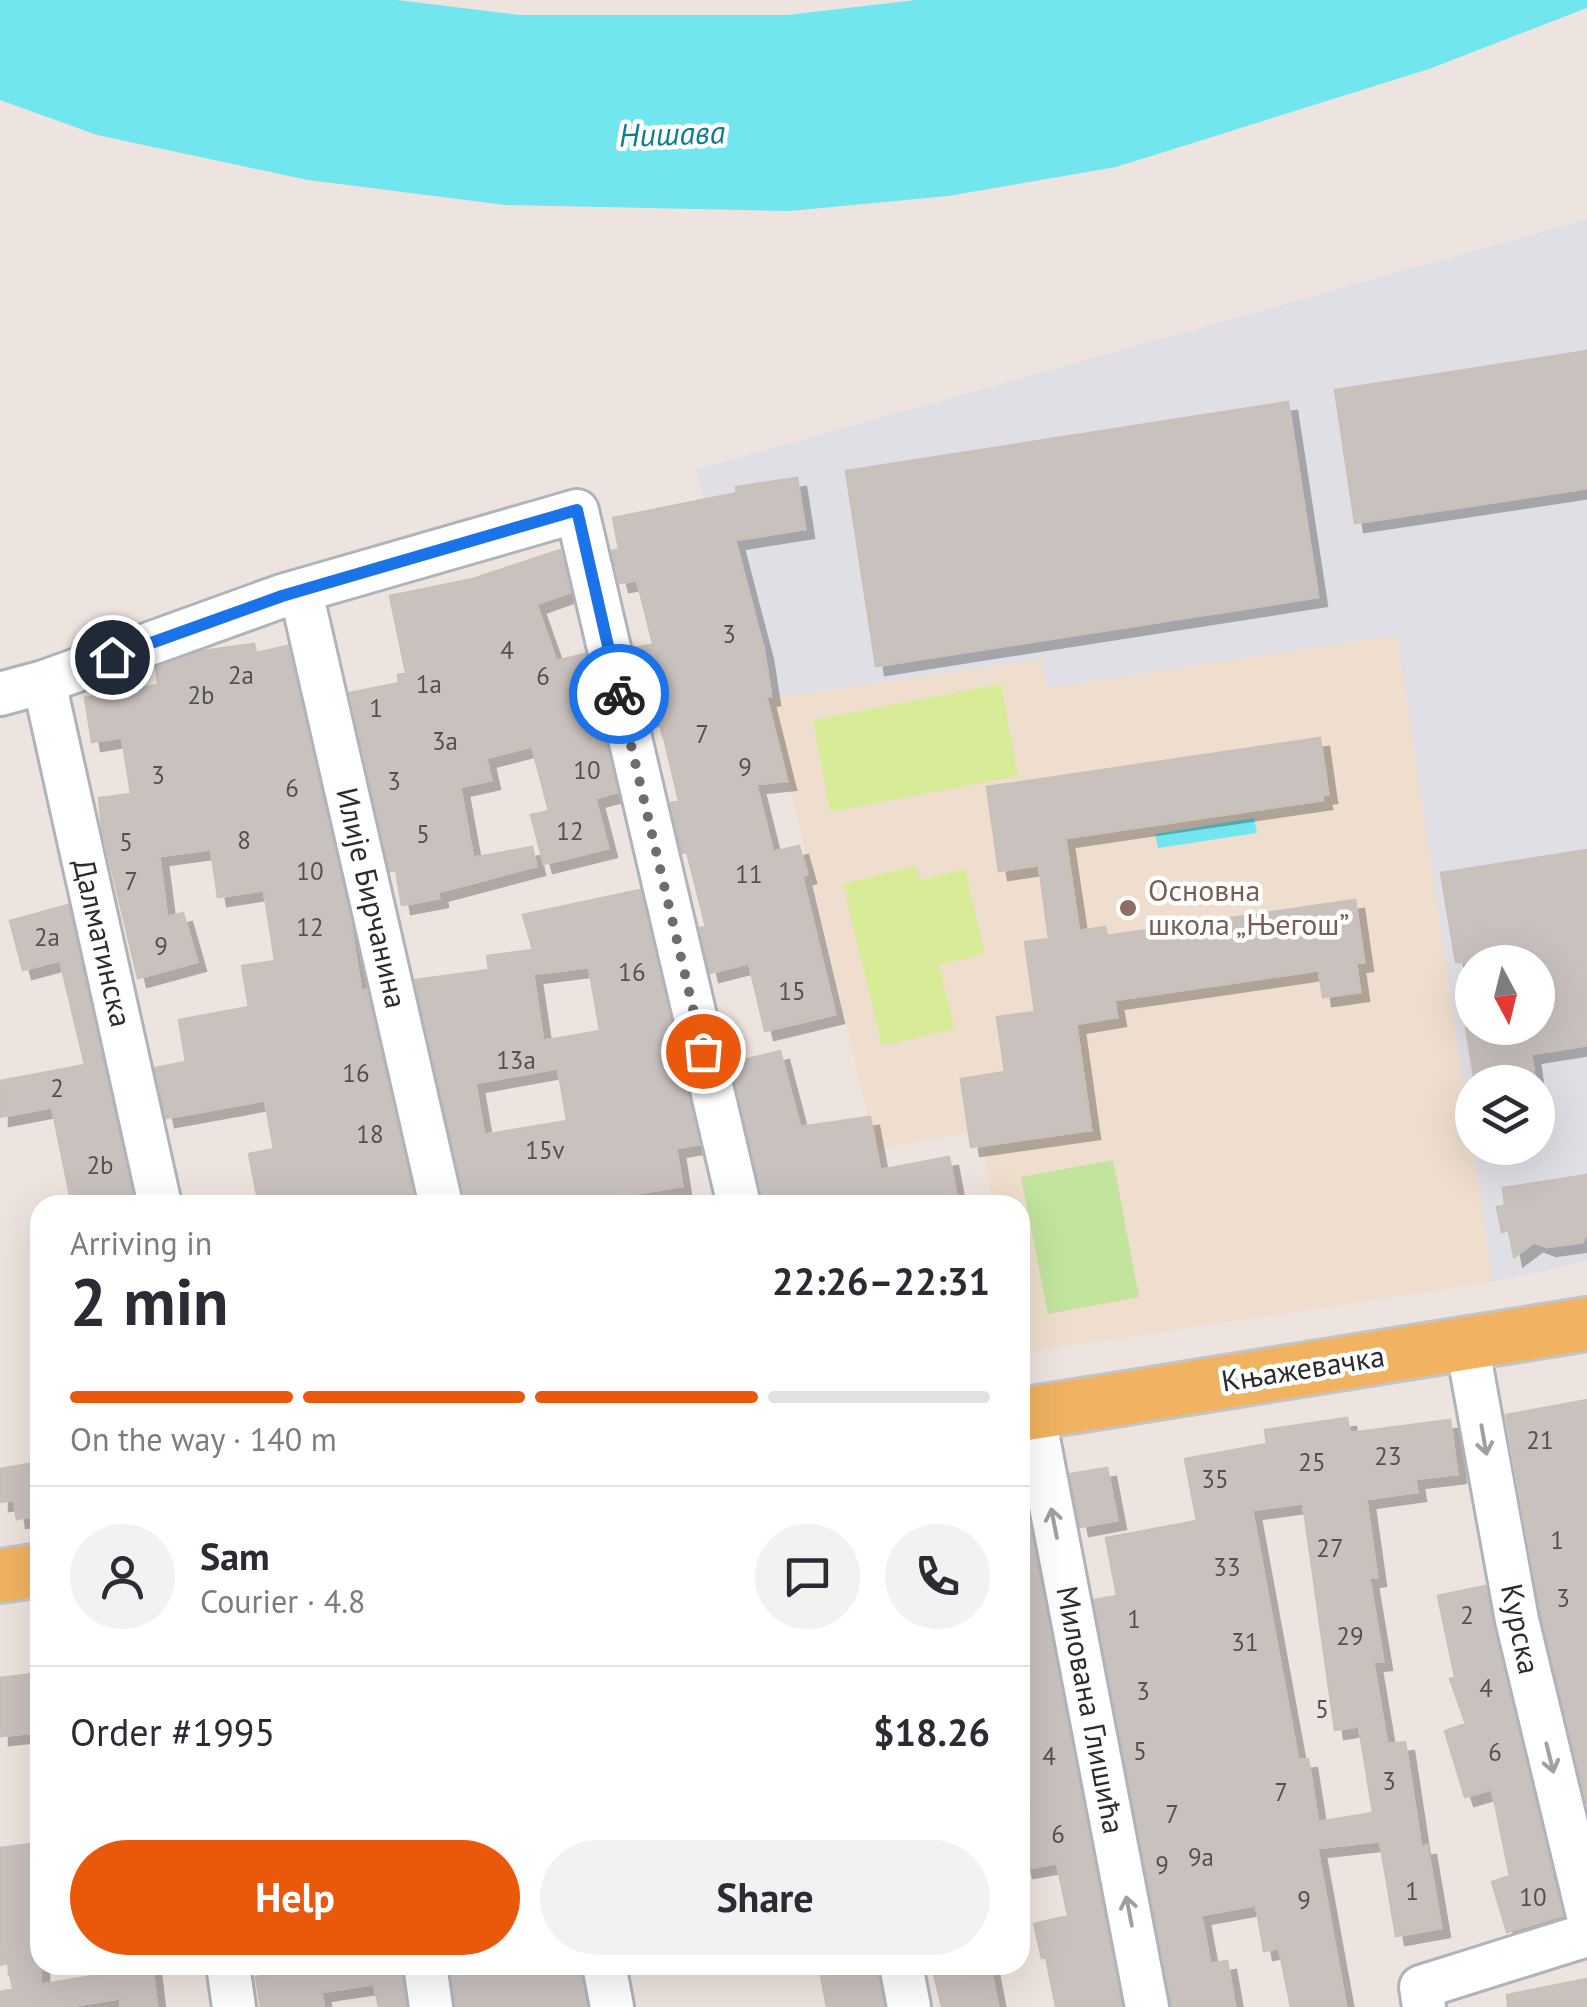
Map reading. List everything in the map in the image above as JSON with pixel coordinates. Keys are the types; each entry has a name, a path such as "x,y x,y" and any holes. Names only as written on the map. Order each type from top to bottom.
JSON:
{"main road":[{"name":"Књажевачка","path":"1030,1412 1587,1324"},
{"path":"0,1576 30,1572"}],"street":[{"path":"0,694 44,682 282,596 577,510 736,1195"},
{"name":"Илије Бирчанина","path":"302,592 439,1195"},
{"name":"Далматинска","path":"44,682 158,1195"},
{"name":"Курска","path":"1467,1344 1517,1620 1587,1910"},
{"name":"Милована Глишића","path":"1030,1433 1147,2007"},
{"path":"1424,2007 1421,1987 1587,1935"},
{"path":"229,1975 234,2007"},
{"path":"426,1975 431,2007"},
{"path":"606,1975 612,2007"},
{"path":"903,1975 909,2007"}],"shaded area":[{"path":"1587,219 1587,1261 1493,1282 1476,1165 1555,1165 1555,1065 1460,1065 1457,1045 1555,1045 1555,945 1455,945 1455,1029 1397,636 1046,688 1042,659 769,699 695,470"},
{"name":"Основна школа „Његош”","path":"1397,635 1461,1065 1455,1065 1455,1165 1476,1165 1493,1282 1030,1352 1030,1195 990,1195 983,1146 971,1147 969,1133 876,1149 769,699 1042,659 1047,688"}],"green space":[{"path":"1001,684 1018,776 830,812 813,720"},
{"path":"916,866 920,880 965,869 985,954 939,965 955,1029 882,1046 843,884"},
{"path":"1113,1160 1139,1297 1048,1314 1030,1223 1030,1195 1025,1195 1021,1177"}],"water":[{"name":"Нишава","path":"0,0 397,0 520,15 787,15 916,0 1587,0 1587,8 1429,69 1116,167 948,196 790,211 505,205 308,180 97,135 0,100"},
{"path":"1254,818 1257,833 1158,848 1155,834"}],"building":[{"path":"1587,351 1587,488 1355,523 1335,390"},
{"path":"1288,402 1318,597 876,666 846,471"},
{"path":"797,478 805,529 735,540 764,651 771,696 766,697 787,781 756,784 773,852 799,846 807,874 802,876 835,1014 765,1031 749,963 710,973 700,928 706,927 671,803 679,801 661,725 654,727 635,648 653,644 637,580 620,583 612,551 619,549 613,518 737,493 736,487"},
{"path":"560,550 570,592 536,604 556,661 585,654 617,792 595,798 608,848 544,864 531,815 549,811 532,746 486,758 491,780 460,787 473,858 532,847 536,866 438,892 439,898 402,905 396,870 390,871 350,693 399,683 398,675 406,673 390,596 473,579"},
{"path":"254,644 256,653 288,646 348,908 361,991 366,990 413,1195 257,1195 249,1154 274,1149 265,1100 166,1118 155,1068 186,1062 179,1020 249,1007 242,966 275,961 264,890 218,897 211,849 159,856 167,917 183,913 197,962 138,978 102,828 99,798 131,794 122,737 92,742 85,698 158,685 156,668 203,651"},
{"name":"Основна школа „Његош”","path":"1320,738 1328,794 1322,795 1323,800 1065,838 1079,931 1105,927 1107,936 1355,900 1364,962 1356,963 1360,992 1323,997 1319,970 1114,1000 1117,1017 1076,1024 1091,1130 971,1147 961,1079 1005,1072 997,1017 1035,1012 1025,942 1049,939 1039,865 999,871 987,787"},
{"path":"1587,850 1587,1045 1531,1054 1533,1065 1472,1065 1469,1045 1555,1045 1555,945 1455,945 1455,956 1441,873"},
{"path":"640,890 699,1144 676,1148 682,1186 626,1195 463,1195 415,980 489,970 487,956 533,950 523,915","holes":["589,967 600,1031 543,1041 533,974","558,1068 567,1121 484,1135 475,1083"]},
{"path":"68,905 132,1195 70,1195 52,1107 0,1117 0,1081 85,1065 60,960 23,970 10,921"},
{"path":"780,1051 800,1127 870,1117 880,1170 949,1157 956,1195 761,1195 732,1063"},
{"path":"1587,1175 1587,1233 1582,1242 1547,1247 1534,1242 1514,1257 1509,1230 1502,1232 1497,1207 1505,1206 1503,1188"},
{"path":"1587,1400 1587,1804 1543,1623 1506,1415"},
{"path":"1347,1418 1350,1433 1450,1420 1457,1474 1415,1479 1417,1492 1366,1499 1377,1577 1369,1578 1383,1661 1373,1662 1387,1744 1405,1742 1421,1847 1427,1846 1441,1928 1396,1936 1380,1841 1317,1848 1346,2007 1291,2007 1279,1948 1264,1951 1256,1905 1201,1915 1210,1964 1227,1961 1235,2007 1171,2007 1094,1600 1117,1596 1106,1538 1197,1521 1185,1459 1267,1444 1265,1430","holes":["1303,1503 1335,1730 1359,1726 1373,1813 1318,1822 1308,1759 1298,1760 1252,1510"]},
{"path":"30,1464 30,1517 17,1519 14,1500 0,1502 0,1469"},
{"path":"1107,1468 1117,1520 1080,1527 1070,1474"},
{"path":"1030,1530 1122,2007 1056,2007 1046,1957 1042,1958 1034,1924 1068,1916 1057,1863 1030,1868"},
{"path":"1485,1586 1562,1915 1507,1932 1492,1882 1510,1876 1492,1789 1465,1797 1445,1731 1466,1724 1450,1679 1455,1677 1438,1596"},
{"path":"30,1674 30,1733 0,1736 0,1678"},
{"path":"30,1844 30,1975 40,1975 40,1985 98,1975 153,1975 157,2007 121,2007 120,1998 66,2007 0,2007 0,1992 13,1989 8,1963 0,1965 0,1848"},
{"path":"402,1975 406,2007 379,2007 374,1984 321,1992 324,2007 261,2007 256,1977"},
{"path":"451,1975 581,1975 587,2007 455,2007"},
{"path":"821,1975 879,1975 884,2007 827,2007"},
{"path":"934,1975 992,1975 998,2007 942,2007"},
{"path":"1587,1979 1587,2007 1508,2007 1507,1995"}],"way so far":[{"path":"619,694 703,1051"}],"place":[{"name":"Основна школа „Његош”","path":"1128,908"}],"route":[{"path":"112,657 282,596 577,510 619,694"}]}
